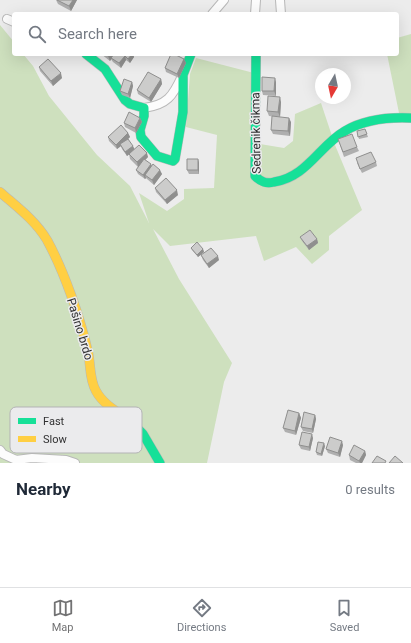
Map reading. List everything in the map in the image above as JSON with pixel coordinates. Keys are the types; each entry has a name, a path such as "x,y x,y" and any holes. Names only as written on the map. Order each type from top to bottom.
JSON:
{"street":[{"path":"214,12 224,0"},
{"path":"255,12 256,0"},
{"path":"280,0 281,12"},
{"path":"89,56 106,69 125,100 130,104 144,108 155,106 168,100 177,87 190,56"},
{"name":"Sedrenik čikma","path":"256,56 255,176 259,181 274,183 283,182 292,178 310,165 328,145 344,132 363,122 381,118 411,118"},
{"path":"144,108 144,116 140,130 141,137 157,156 173,160 175,159 183,112 183,75"},
{"name":"Pašino brdo","path":"0,192 22,210 37,227 46,241 62,274 79,324 88,353 94,388 109,407"},
{"name":"Pašino brdo","path":"142,432 146,436 160,463"},
{"path":"0,450 3,454 16,460 32,458 66,460 75,463"}],"green space":[{"path":"0,25 12,40 12,56 25,56 33,66 49,96 97,155 130,186 149,223 139,193 167,211 184,199 184,189 214,188 217,135 186,127 190,74 196,58 254,73 254,143 284,148 293,141 295,114 321,104 335,145 362,210 329,236 329,250 312,264 296,247 264,261 256,236 170,246 153,229 179,279 232,363 224,382 207,463 0,463"},
{"path":"411,34 411,115 399,113 387,56 399,56 399,37"}],"building":[{"path":"57,0 73,0 69,6"},
{"path":"112,56 125,56 119,63 111,58"},
{"path":"170,56 178,56 184,59 177,74 165,68"},
{"path":"48,59 61,73 51,81 39,67"},
{"path":"148,72 161,79 149,98 137,90"},
{"path":"262,77 275,78 274,91 262,91"},
{"path":"124,79 132,82 128,94 120,91"},
{"path":"268,96 280,97 278,112 267,111"},
{"path":"129,112 140,118 135,128 124,123"},
{"path":"272,116 289,118 288,131 271,130"},
{"path":"121,125 128,133 116,145 108,137"},
{"path":"365,129 367,134 358,137 357,131"},
{"path":"352,134 357,147 343,152 338,139"},
{"path":"128,139 133,146 125,152 120,144"},
{"path":"139,145 147,153 137,162 129,154"},
{"path":"371,152 376,162 360,169 356,158"},
{"path":"144,159 151,164 143,175 136,170"},
{"path":"187,159 198,159 198,170 187,170"},
{"path":"153,164 160,170 152,180 145,175"},
{"path":"166,178 177,190 165,200 155,188"},
{"path":"310,230 317,239 307,246 300,237"},
{"path":"197,242 203,249 197,255 191,248"},
{"path":"211,248 218,256 207,264 201,255"},
{"path":"288,410 299,413 295,431 283,428"},
{"path":"304,412 315,415 312,429 301,427"},
{"path":"302,432 312,434 309,447 299,445"},
{"path":"330,437 342,441 338,453 326,449"},
{"path":"318,442 324,443 321,454 316,452"},
{"path":"354,445 365,451 359,461 349,455"},
{"path":"377,456 386,461 385,463 372,463"},
{"path":"395,456 403,463 389,463"}],"traffic: fast":[{"path":"89,56 105,69 125,100 130,104 144,108 144,116 140,130 141,137 157,156 173,161 175,159 183,112 183,75 190,56"},
{"path":"256,56 255,176 264,182 274,182 295,174 304,168 336,137 353,127 369,121 394,118 411,118"},
{"path":"142,433 160,463"}],"traffic: slow":[{"path":"0,192 31,220 47,240 65,280 81,324 94,386 99,396 111,407"}]}
